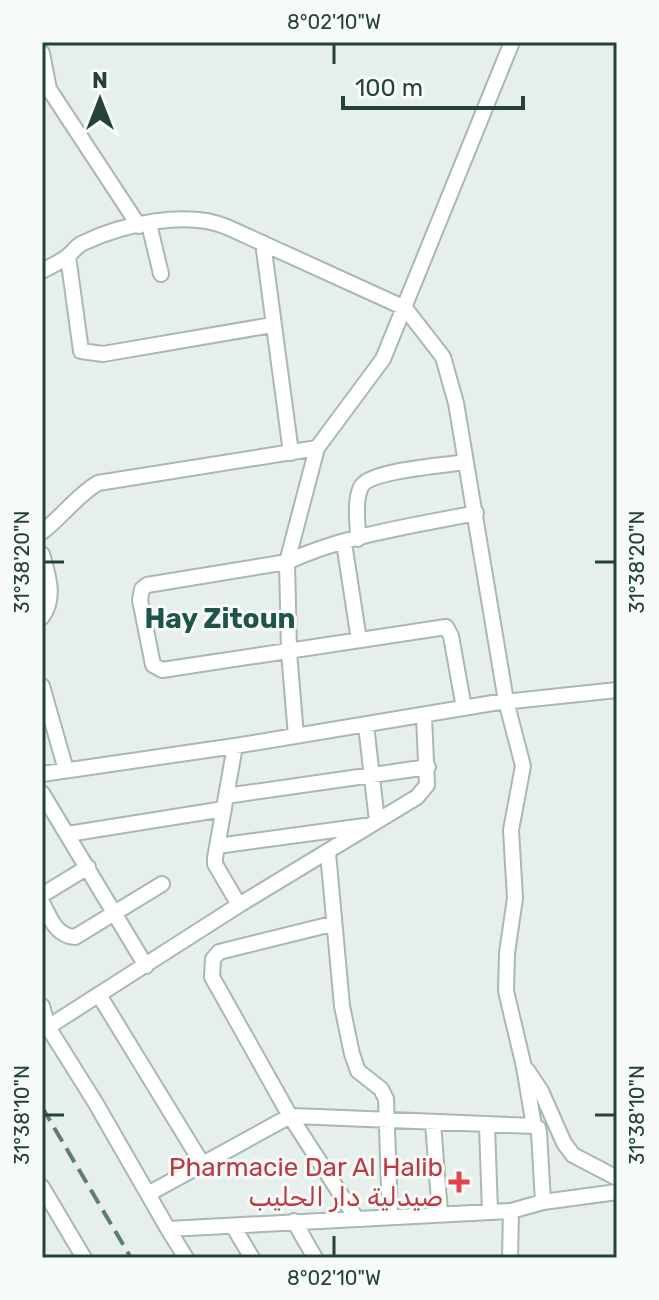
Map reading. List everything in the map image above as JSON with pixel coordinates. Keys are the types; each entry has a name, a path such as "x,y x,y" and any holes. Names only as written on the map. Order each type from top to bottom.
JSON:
{"street":[{"path":"296,736 289,652 287,562 317,448 376,370 405,308 512,42"},
{"path":"42,53 49,89 144,225 161,274"},
{"path":"42,271 68,256 78,245 98,236 144,225 201,218 405,308 443,357 452,383 464,462 476,513 506,701 523,766 511,830 515,898 507,953 506,991 534,1126 539,1132 543,1202"},
{"path":"263,243 291,453"},
{"path":"68,256 81,351 103,354 272,325"},
{"path":"42,532 98,483 317,448"},
{"path":"359,640 351,541 359,492 365,482 384,474 464,462"},
{"path":"464,708 451,636 446,627 289,652 169,669 157,668 153,665 140,600 142,589 147,585 287,562 351,541 476,513"},
{"path":"42,554 50,593 48,608 42,617"},
{"path":"42,686 66,770"},
{"path":"42,774 506,701 617,690"},
{"path":"48,1027 424,792 428,767 424,716"},
{"path":"366,725 374,823"},
{"path":"235,746 215,864 239,905"},
{"path":"68,834 428,767"},
{"path":"42,793 146,966"},
{"path":"217,846 374,823"},
{"path":"328,853 332,924 342,1006 354,1062 358,1071 383,1093 386,1105 390,1216"},
{"path":"42,895 88,867"},
{"path":"42,902 54,925 69,937 81,934 162,884"},
{"path":"332,924 219,952 213,959 212,977 290,1116 356,1218"},
{"path":"99,995 203,1165"},
{"path":"42,1006 48,1027 186,1258"},
{"path":"524,1067 541,1091 564,1143 573,1155 615,1187 617,1208"},
{"path":"148,1194 290,1116 534,1126"},
{"path":"433,1123 440,1213"},
{"path":"487,1126 490,1212"},
{"path":"42,1187 84,1258"},
{"path":"168,1229 511,1211 615,1187"},
{"path":"510,1258 511,1211"},
{"path":"294,1221 315,1258"},
{"path":"233,1226 252,1258"}],"railway":[{"path":"42,1107 131,1258"}],"place":[{"name":"Pharmacie Dar Al Halib صيدلية دار الحليب","path":"459,1182"}],"district":[{"name":"Hay Zitoun","path":"220,618"}]}
